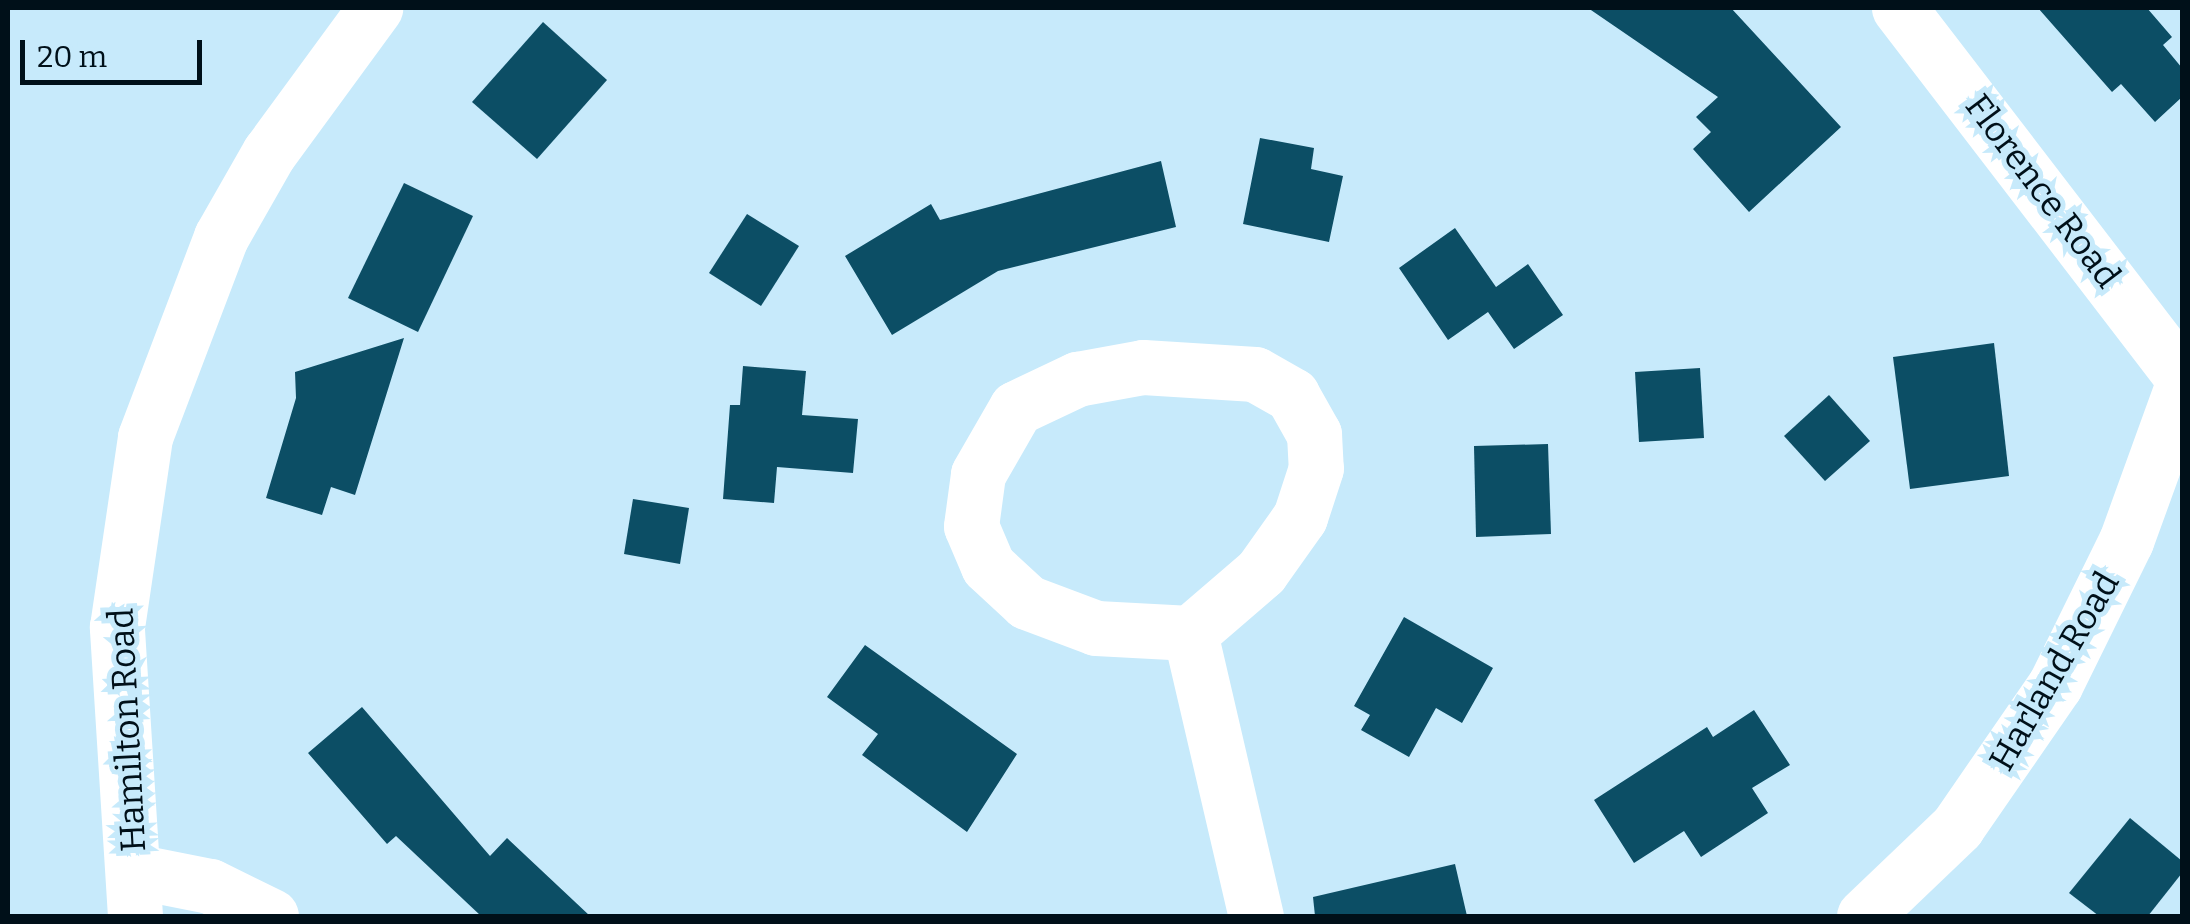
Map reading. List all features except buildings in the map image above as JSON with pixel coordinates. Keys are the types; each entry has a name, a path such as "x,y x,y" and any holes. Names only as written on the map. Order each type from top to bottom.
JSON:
{"street":[{"name":"Hamilton Road","path":"135,894 117,626 145,437 220,237 375,8"},
{"name":"Florence Road","path":"1899,8 2182,377"},
{"path":"1142,367 1227,368 1292,395 1314,434 1312,490 1260,572 1190,633 1064,618 1026,602 988,566 970,526 970,500 986,454 1016,408 1077,378 1142,367"},
{"name":"Harland Road","path":"1864,916 1957,827 2055,684 2126,541 2182,386"},
{"path":"1190,633 1256,916"},
{"path":"135,894 210,886 272,916"}]}
